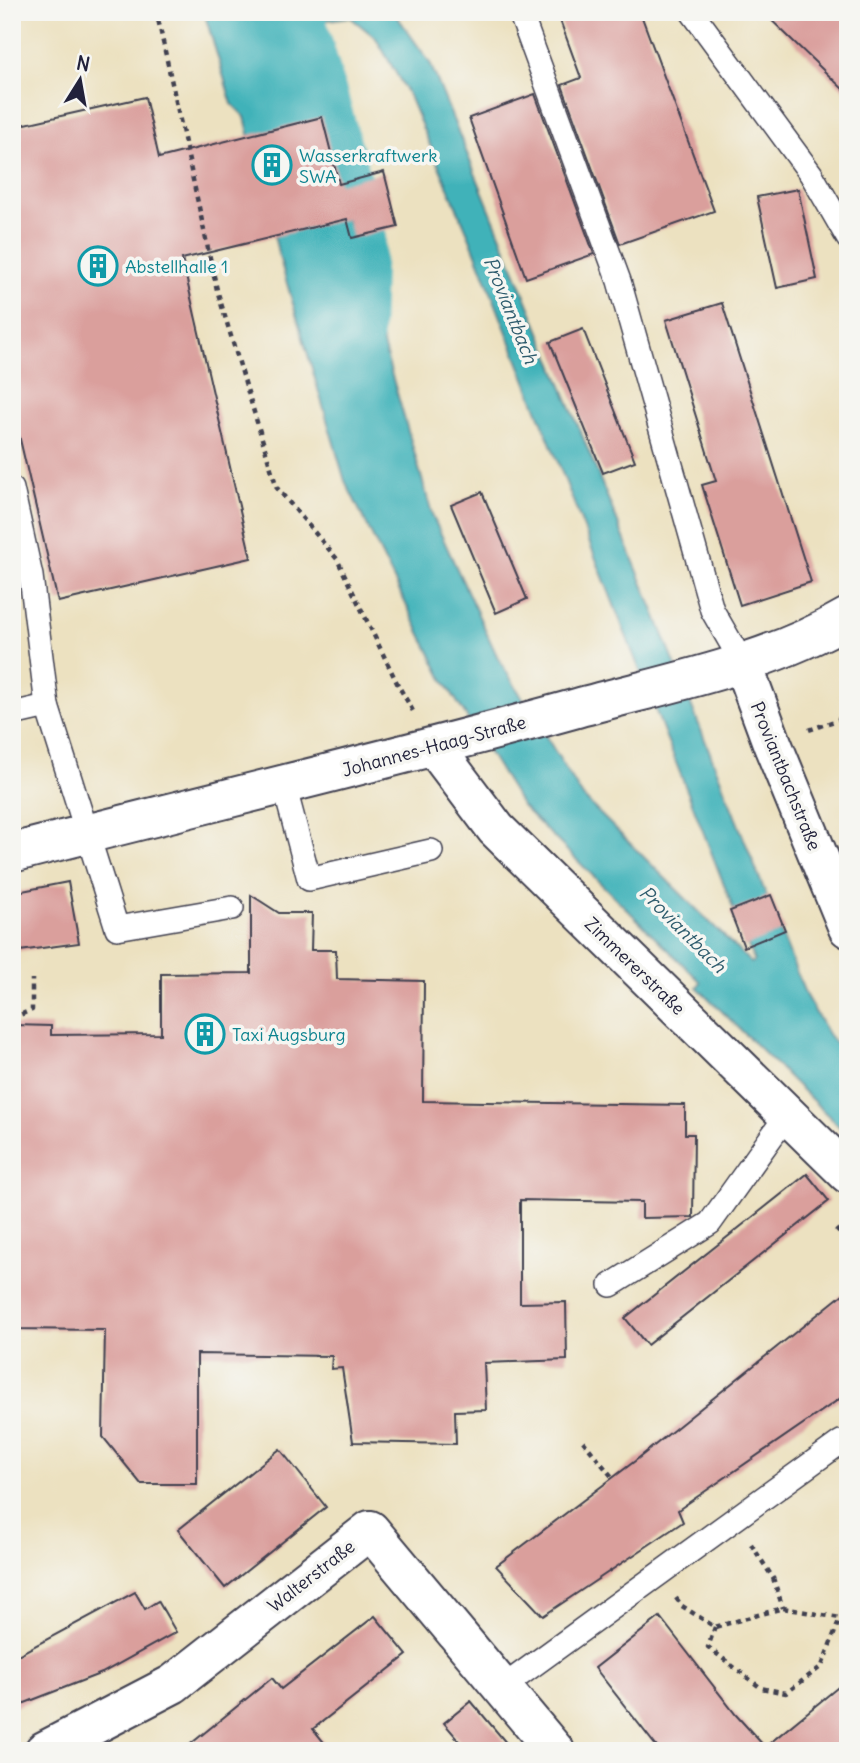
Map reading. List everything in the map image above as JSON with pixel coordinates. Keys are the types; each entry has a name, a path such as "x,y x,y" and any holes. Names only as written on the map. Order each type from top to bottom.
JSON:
{"street":[{"name":"Johannes-Haag-Straße","path":"12,853 450,743 742,663 816,635 848,617"},
{"name":"Proviantbachstraße","path":"742,663 848,928"},
{"name":"Zimmererstraße","path":"450,743 496,829 848,1174"},
{"name":"Walterstraße","path":"44,1751 173,1684 370,1530 555,1751"}],"lane":[{"path":"520,12 619,281 712,610 742,663"},
{"path":"692,12 811,174 848,238"},
{"path":"12,489 31,576 47,706 117,928 232,908"},
{"path":"12,714 47,706"},
{"path":"284,785 309,878 431,851"},
{"path":"611,1285 710,1223 787,1115"},
{"path":"503,1687 841,1442 848,1448"}],"path":[{"path":"154,12 158,19 217,290 277,488 337,559 398,685 450,743"},
{"path":"12,1018 32,1010 32,979"},
{"path":"836,1229 848,1242"},
{"path":"583,1441 612,1478"},
{"path":"735,1519 773,1578 783,1608"},
{"path":"659,1574 682,1606 715,1627 783,1608 840,1618"},
{"path":"715,1627 708,1647 761,1689 786,1693 822,1666 840,1618 848,1611"}],"water":[{"path":"204,12 394,12 430,63 658,621 806,996 828,1034 848,1059 848,1135 697,987 701,982 522,806 443,679 345,481 279,256 245,117 232,104","holes":["350,17 376,38 409,96 469,236 754,961 751,963 583,797 498,658 433,517 352,238 322,117 315,118 296,52 306,23"]}],"building":[{"path":"557,12 640,12 714,211 620,244 562,85 581,78"},
{"path":"763,12 848,12 848,94"},
{"path":"535,94 594,254 526,278 469,118"},
{"name":"Abstellhalle 1","path":"145,97 159,158 322,117 339,184 384,172 398,227 352,238 347,219 182,259 251,558 58,602 12,405 12,127"},
{"path":"798,189 817,279 777,288 757,197"},
{"path":"722,303 811,582 740,605 702,485 716,481 666,320"},
{"path":"583,329 635,461 603,473 550,342"},
{"path":"482,492 527,599 496,613 451,505"},
{"path":"68,882 79,943 12,952 12,893"},
{"path":"251,895 279,913 312,913 311,950 336,950 337,979 424,981 423,1101 685,1105 685,1134 694,1134 693,1217 642,1218 642,1202 520,1200 520,1303 566,1302 567,1360 484,1363 486,1410 455,1411 456,1444 353,1442 342,1368 331,1369 332,1356 197,1354 197,1484 141,1484 103,1437 105,1330 12,1329 14,1025 51,1026 51,1035 161,1034 161,974 251,973"},
{"path":"771,895 785,930 744,947 730,911"},
{"path":"807,1174 829,1201 647,1345 625,1318"},
{"path":"848,1290 848,1393 678,1510 683,1522 543,1616 496,1566 635,1461"},
{"path":"280,1449 326,1507 225,1588 178,1530"},
{"path":"135,1592 145,1609 158,1601 176,1632 102,1673 12,1708 12,1658"},
{"path":"375,1616 407,1655 313,1729 331,1751 182,1751 272,1678 281,1689"},
{"path":"660,1617 736,1715 765,1747 848,1679 848,1751 660,1751 595,1668"},
{"path":"471,1701 513,1751 468,1751 444,1723"}],"waterway":[{"name":"Proviantbach","path":"292,12 306,23 351,181"},
{"name":"Proviantbach","path":"362,334 365,235"}],"place":[{"name":"Wasserkraftwerk SWA","path":"272,165"},
{"name":"Abstellhalle 1","path":"98,266"},
{"name":"Taxi Augsburg","path":"205,1034"}]}
